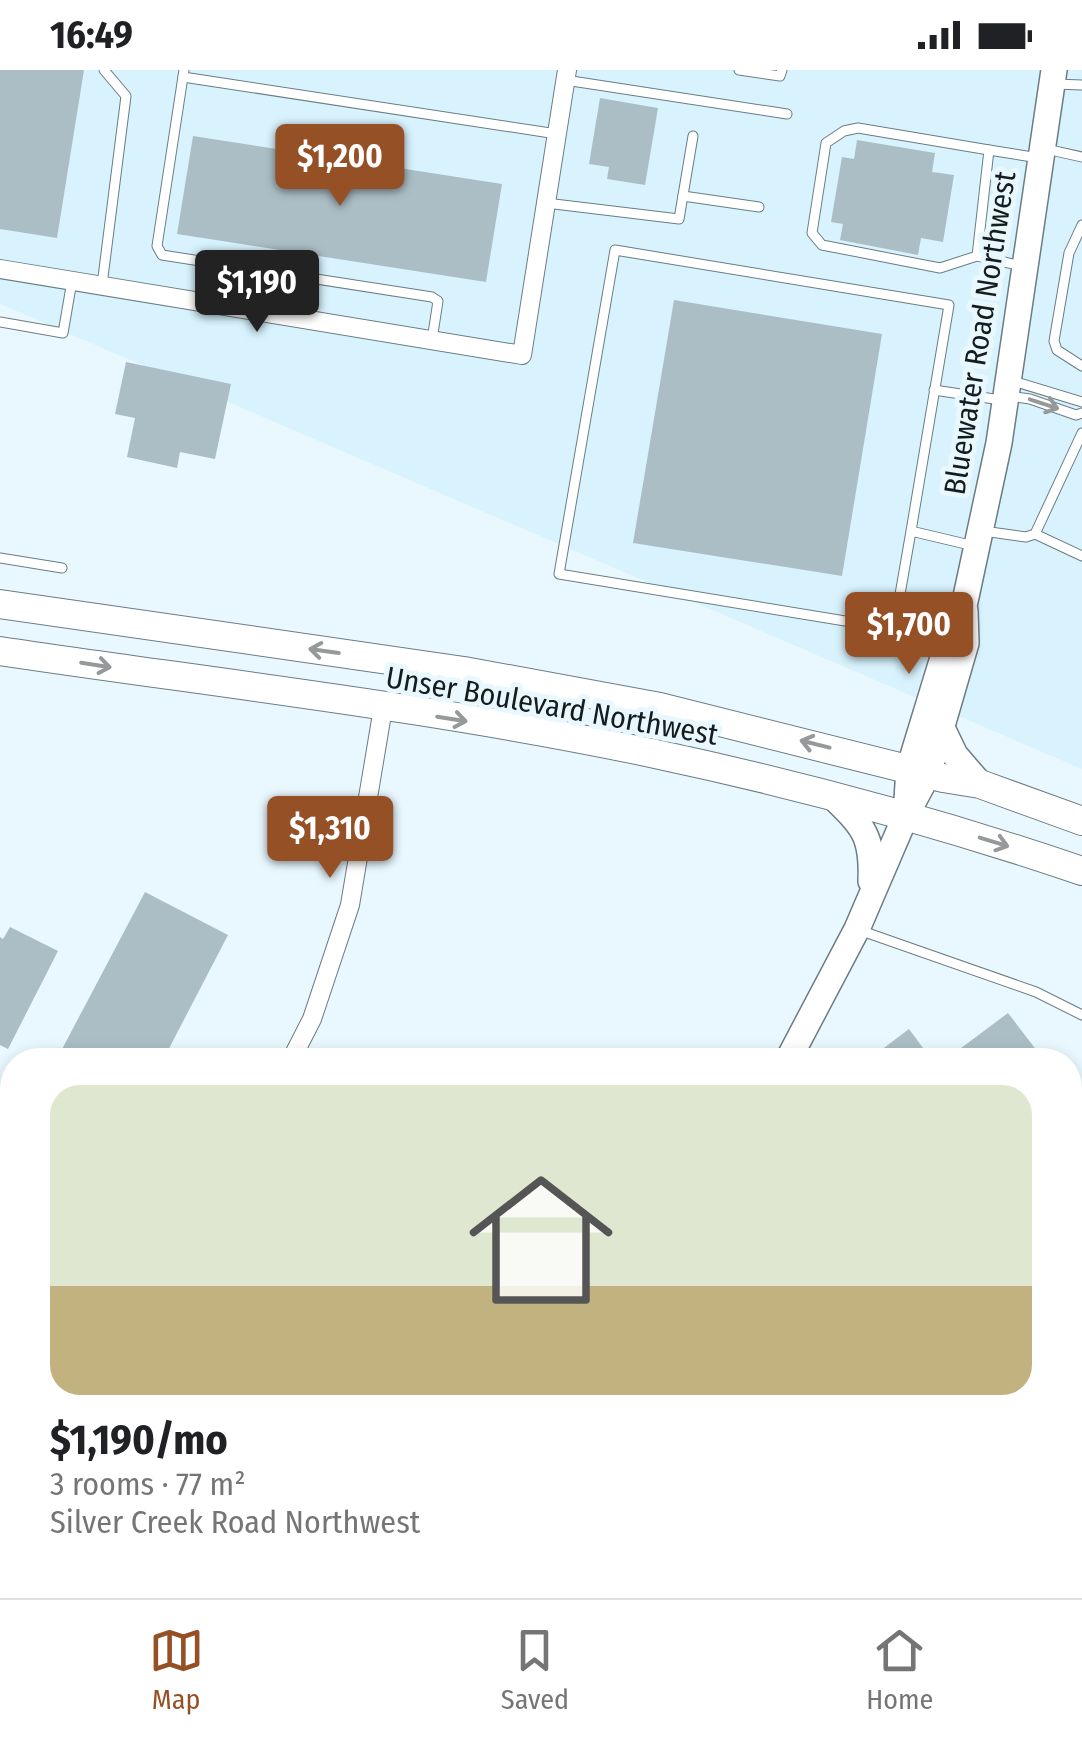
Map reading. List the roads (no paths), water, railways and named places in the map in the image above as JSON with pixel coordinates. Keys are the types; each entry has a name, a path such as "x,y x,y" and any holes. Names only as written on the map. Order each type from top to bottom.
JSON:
{"main road":[{"name":"Unser Boulevard Northwest","path":"0,604 464,671 660,707 980,784 1082,821"},
{"name":"Unser Boulevard Northwest","path":"0,651 383,708 650,753 906,815 1082,872"}],"street":[{"path":"0,268 522,355 566,75"},
{"name":"Bluewater Road Northwest","path":"794,1048 857,929 906,815 949,638 964,606 1006,392 1053,77"},
{"name":"Bluewater Road Northwest","path":"918,771 943,730 966,643 964,606"},
{"path":"297,1048 312,1019 350,906 383,708"},
{"path":"943,730 954,755 980,784"},
{"path":"832,795 863,830 872,850 870,896"}],"lane":[{"path":"102,286 126,96 104,70"},
{"path":"740,70 780,76 782,70"},
{"path":"432,340 438,302 432,297 162,255 157,246 184,74 557,134"},
{"path":"566,75 787,114"},
{"path":"1053,77 1082,84"},
{"path":"1025,266 977,256 940,268 918,266 822,245 812,233 826,143 844,131 858,128 988,150 1082,157"},
{"path":"546,203 679,219 693,136"},
{"path":"977,256 988,150"},
{"path":"683,196 758,207"},
{"path":"1082,225 1065,268 1054,341 1057,350 1082,366"},
{"path":"615,250 949,306 911,531 894,629 560,574 615,250"},
{"path":"225,306 232,266"},
{"path":"0,322 63,333 72,281"},
{"path":"934,390 1006,392 1082,402"},
{"path":"1006,392 1082,414"},
{"path":"1035,534 1082,434"},
{"path":"911,531 979,538 1035,534 1082,556"},
{"path":"0,558 62,568"},
{"path":"857,929 1036,992 1082,1015"}]}
